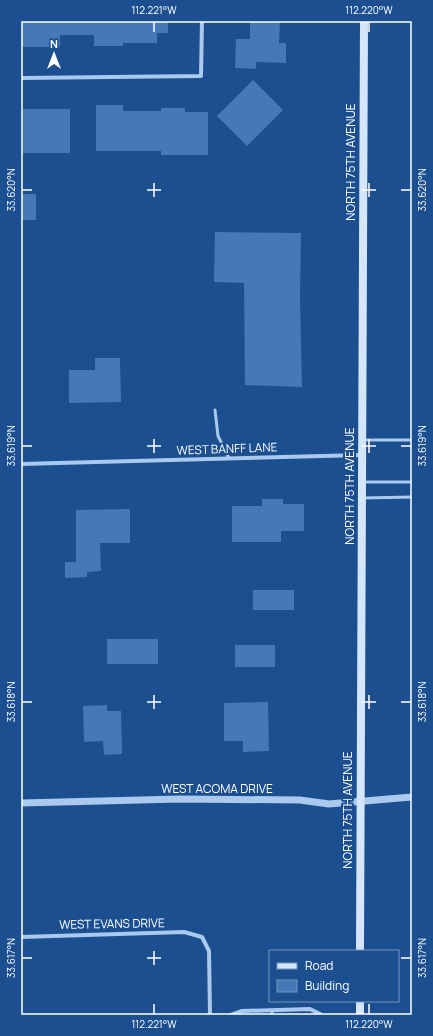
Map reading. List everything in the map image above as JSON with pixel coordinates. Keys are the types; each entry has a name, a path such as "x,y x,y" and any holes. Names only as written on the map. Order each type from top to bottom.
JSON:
{"main road":[{"name":"NORTH 75TH AVENUE","path":"360,950 364,21"},
{"path":"360,1002 360,1015"}],"street":[{"path":"21,78 201,76 202,21"},
{"name":"WEST BANFF LANE","path":"21,464 362,455"},
{"name":"WEST ACOMA DRIVE","path":"21,803 180,800 300,800 329,804 412,797"},
{"name":"WEST EVANS DRIVE","path":"21,937 184,932 202,937 209,951 210,1015"},
{"path":"232,1015 242,1011 272,1013 310,1010 322,1015"}],"lane":[{"path":"215,410 218,436 229,458"},
{"path":"362,440 412,440"},
{"path":"362,482 412,482"},
{"path":"361,498 412,498"}],"building":[{"path":"21,21 168,21 168,33 157,33 157,43 123,43 123,46 94,46 94,35 60,35 60,47 21,47"},
{"path":"250,21 280,21 279,43 286,43 286,63 256,62 256,69 235,68 236,39 250,39"},
{"path":"253,80 283,110 247,146 217,116"},
{"path":"96,105 123,105 123,111 161,111 161,108 185,108 185,112 208,112 208,155 161,155 161,151 96,151"},
{"path":"23,109 70,109 70,153 23,153"},
{"path":"21,194 36,194 36,220 21,220"},
{"path":"215,232 301,233 300,298 302,387 245,385 244,283 214,282"},
{"path":"95,358 120,358 121,402 69,403 69,370 95,370"},
{"path":"262,499 283,499 283,504 304,504 304,531 281,531 281,542 232,542 232,506 262,506"},
{"path":"130,509 130,543 100,543 101,571 87,572 87,577 65,578 65,562 76,562 76,510"},
{"path":"253,590 294,590 294,610 253,610"},
{"path":"107,639 158,639 158,664 107,664"},
{"path":"235,645 275,645 275,667 235,667"},
{"path":"268,702 269,751 243,752 243,741 224,741 224,703"},
{"path":"107,705 107,711 121,711 122,754 104,755 103,741 84,742 83,706"}]}
